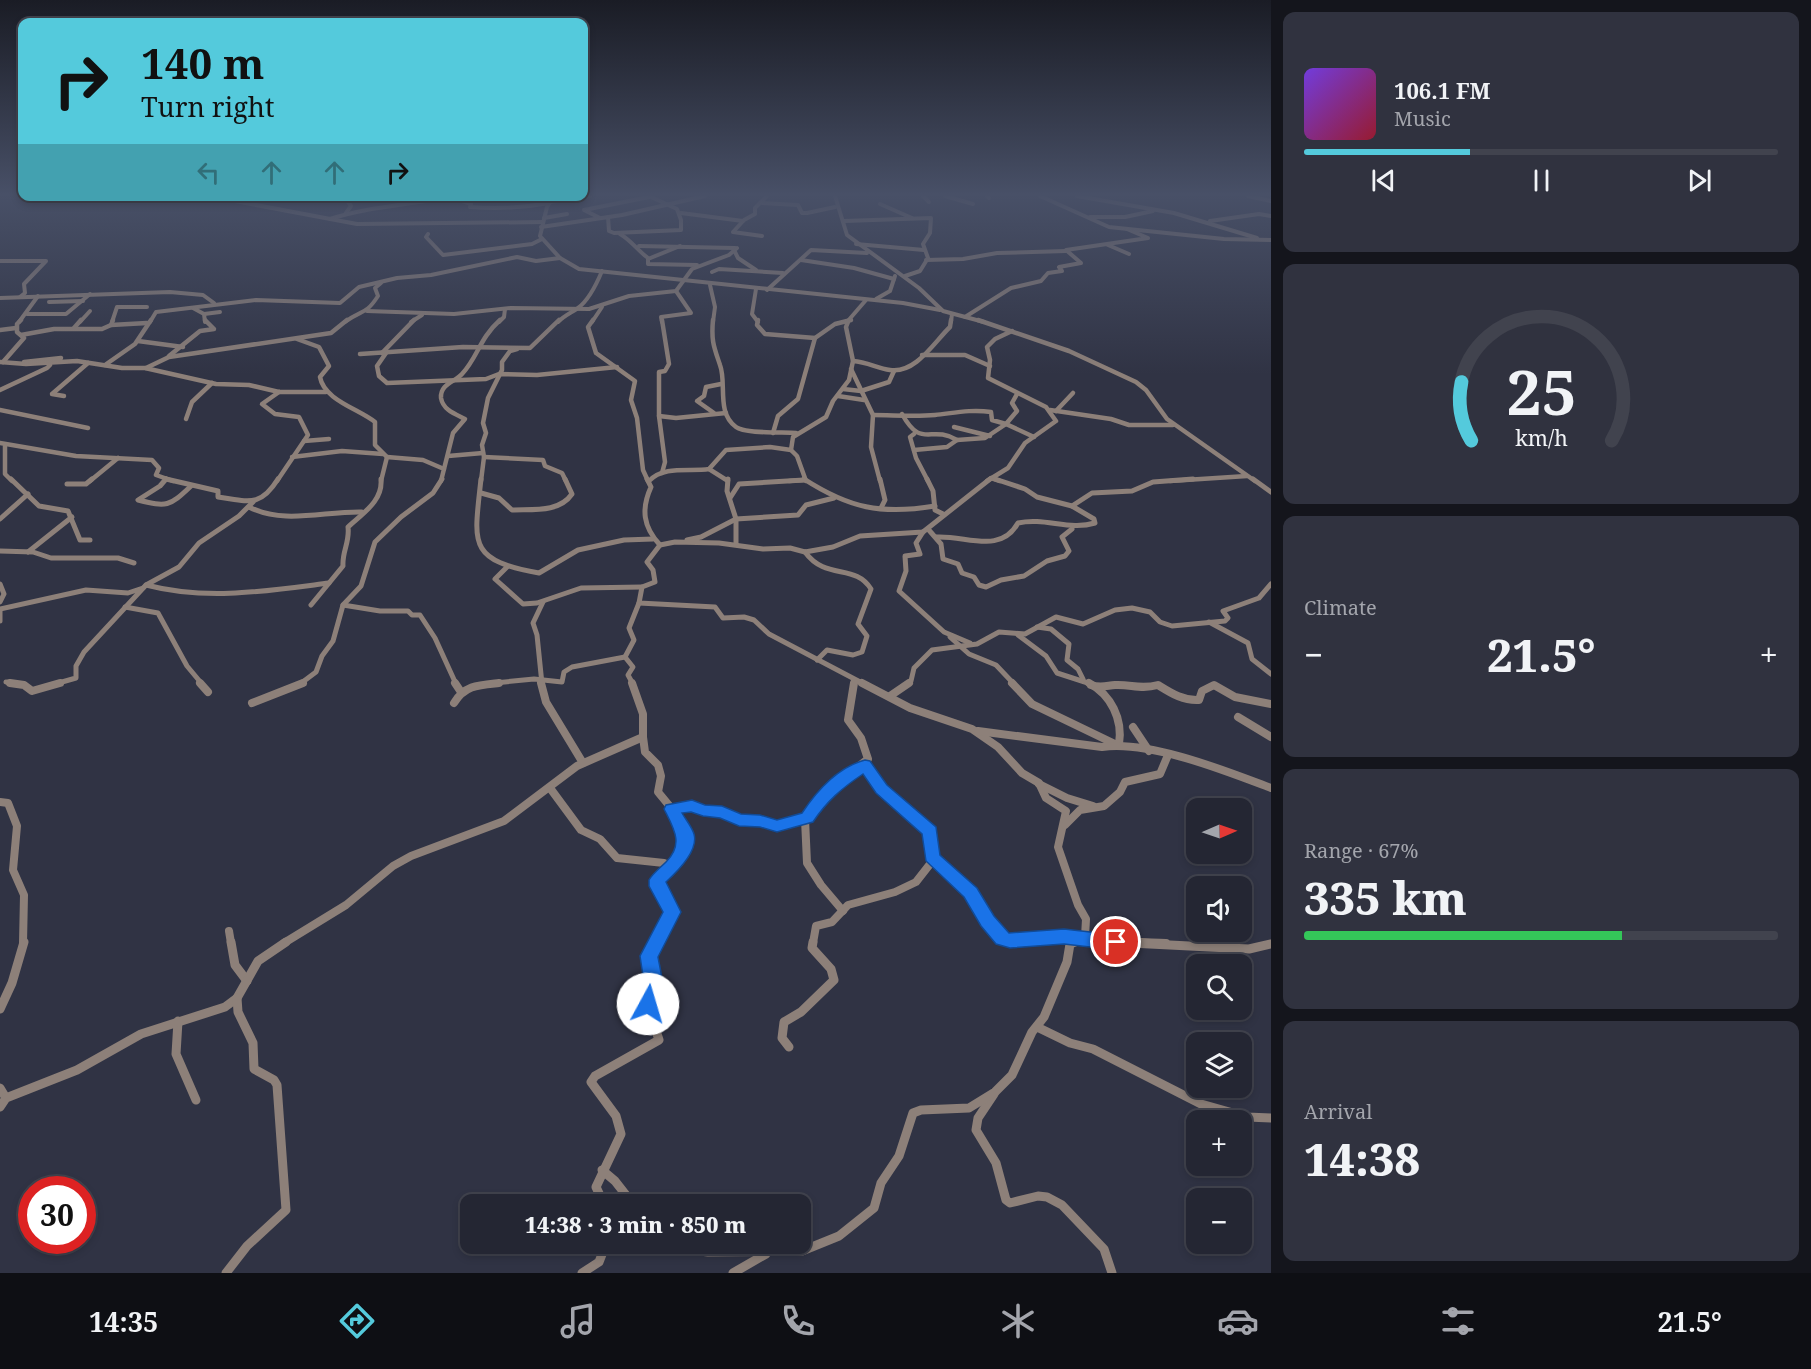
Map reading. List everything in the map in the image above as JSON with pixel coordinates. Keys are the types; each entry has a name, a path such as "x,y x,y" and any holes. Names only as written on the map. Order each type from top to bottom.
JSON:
{"street":[{"path":"558,255 577,268 681,282 909,304 943,311 1012,332 1069,351 1129,378 1146,390 1164,416 1271,492"},
{"path":"644,255 648,259 648,264 698,266"},
{"path":"648,259 657,255"},
{"path":"676,291 681,282 698,266 722,255"},
{"path":"737,255 759,271"},
{"path":"767,290 807,255"},
{"path":"872,255 905,276 943,311"},
{"path":"905,276 921,269 926,260 925,255"},
{"path":"926,260 963,260 985,255"},
{"path":"965,317 1011,288 1041,281 1050,272 1062,271 1059,267 1081,263 1072,255"},
{"path":"105,365 138,341 147,323 156,312 217,303 279,299 340,303 359,287 514,258 536,261 560,258"},
{"path":"801,260 854,268 894,279"},
{"path":"0,261 46,261 25,283 25,292 20,297"},
{"path":"712,272 718,269 784,273"},
{"path":"602,271 595,287 576,309 567,313 547,329 532,347 510,351 502,362 498,382 488,398 483,423 486,431 476,538 491,561 507,567 541,572 569,554 601,544 644,538 653,539"},
{"path":"872,300 888,295 899,272"},
{"path":"367,310 378,296 375,288 381,283"},
{"path":"710,285 715,304 714,355 721,366 721,384 726,413 736,427 773,433 796,433 826,417 849,380 853,361 846,327 866,300"},
{"path":"756,289 752,314 758,319 757,325 765,334 815,338 834,325 848,322"},
{"path":"169,357 190,356 336,331 354,315 367,310 423,314 481,313 505,309 576,309 602,307 635,295 676,291"},
{"path":"662,473 665,462 662,454 663,436 659,416 659,372 665,370 669,364 661,317 687,315 691,312 676,291"},
{"path":"0,298 192,293 206,296 209,301 217,303"},
{"path":"27,314 66,314 90,294"},
{"path":"0,330 16,328 38,296"},
{"path":"49,302 82,301"},
{"path":"111,325 117,307 147,307"},
{"path":"602,307 588,327 596,353 618,367 636,384 631,396 638,418 643,470 651,489 645,495 643,506 648,532 660,545"},
{"path":"193,308 204,314 220,312"},
{"path":"252,703 310,679 333,641 344,605 361,586 375,542 398,519 433,494 442,479 454,432 465,419 451,414 443,406 441,397 443,390 464,373 486,333 504,316 505,309"},
{"path":"74,328 90,311"},
{"path":"145,368 169,357 200,331 214,329 205,323 204,314"},
{"path":"423,314 409,323 384,353 377,366 379,376 384,383 428,383 486,379 500,374 537,375 618,367"},
{"path":"853,361 868,362 884,370 894,371 918,362 922,355 932,350 941,333 950,327 952,314"},
{"path":"21,335 74,328 102,329 111,325 147,323"},
{"path":"2,362 24,338 16,328"},
{"path":"1012,332 995,339 987,347 990,366 989,379 998,387 1052,411 1132,425 1177,426"},
{"path":"295,338 317,345 327,360 329,366 319,380 326,392"},
{"path":"773,433 778,416 798,399 815,338"},
{"path":"138,341 183,347"},
{"path":"360,354 415,349 480,347 517,349"},
{"path":"922,355 962,352 974,355 990,366"},
{"path":"17,364 43,358 67,360 145,368 212,383 249,385 279,392 326,392 363,412 375,422 375,445 385,456"},
{"path":"2,362 17,364 67,360"},
{"path":"0,390 46,368 50,365 48,363"},
{"path":"64,396 52,394 77,375 88,363"},
{"path":"851,368 862,385 864,400 873,415 870,430 885,500 881,508"},
{"path":"843,389 861,391 888,383 894,371"},
{"path":"186,419 192,402 212,383"},
{"path":"714,413 697,401 704,396 706,387 721,384"},
{"path":"0,621 2,616 0,609 86,590 128,593 145,586 173,571 185,561 199,543 268,495 304,441 308,431 301,418 275,414 262,404 279,392"},
{"path":"1052,411 1073,393"},
{"path":"914,450 947,447 957,440 990,436 1017,411 1012,404 1017,394"},
{"path":"838,396 864,400"},
{"path":"0,410 88,428"},
{"path":"873,415 938,415 950,411 982,410 992,413 990,417 992,420 1006,423 1034,437"},
{"path":"1052,411 1056,421 1023,445 1011,465 975,488 960,504 943,514 925,530 916,543 920,554 905,556 906,571 898,588 905,600 922,610 930,622 960,647 974,656 996,664 1032,704 1117,744 1235,773 1271,788"},
{"path":"659,416 682,418 726,413"},
{"path":"902,414 909,430 914,434 947,434 957,440"},
{"path":"954,427 990,436"},
{"path":"791,450 796,433"},
{"path":"914,434 910,436 929,481 934,506 936,511 943,514"},
{"path":"304,441 329,439"},
{"path":"90,540 80,540 68,511 39,506 5,473 2,444 80,456 155,461 159,468 156,475 191,486 218,490 216,496 220,498 251,505 273,516 362,512"},
{"path":"709,469 726,450 770,447 791,450 797,456 804,480"},
{"path":"292,457 317,456 342,451 350,454 361,452 423,460 444,469"},
{"path":"447,456 484,455 502,460 543,460 545,465 562,473 572,494 567,501 549,507 512,510 499,498 481,493"},
{"path":"311,605 343,566 342,553 350,539 348,527 378,498 382,491 381,474 385,456"},
{"path":"68,484 86,484 118,458"},
{"path":"649,481 654,475 662,473 709,469 728,477 730,500 736,519 736,544"},
{"path":"1072,506 1101,490 1129,492 1146,488 1153,482 1247,476"},
{"path":"675,542 736,544 763,549 790,548 805,552 833,547 860,536 925,530 936,537 941,545 943,559 957,564 962,573 986,587 994,586 999,581 1024,576 1047,561 1065,556 1070,551 1062,537 1073,529 1095,523 1094,519 1072,506 1037,498 1025,489 991,478"},
{"path":"166,479 162,486 145,493 138,500 162,506 177,499 191,486"},
{"path":"730,500 738,484 804,480 816,485 834,498 856,505 881,508 934,506"},
{"path":"0,519 28,494"},
{"path":"507,567 495,578 520,603 543,602 573,590 593,586 642,587 655,582 653,570 647,562 660,545 701,537 736,519 795,516 806,506 834,498"},
{"path":"28,552 72,518"},
{"path":"936,537 951,536 974,541 1004,539 1013,533 1020,522 1039,520 1073,529"},
{"path":"0,553 28,552 49,558 73,555 92,559 121,558 134,563"},
{"path":"805,552 810,562 817,567 830,573 850,573 866,583 871,590 858,624 867,636 862,652 853,655 827,650 817,660"},
{"path":"145,586 184,593 236,594 268,593 330,583"},
{"path":"0,584 4,594 0,602"},
{"path":"891,696 911,681 914,668 930,651 977,644 999,632 1025,634 1059,617 1083,624 1118,609 1148,612 1166,625 1193,626 1227,620 1223,611 1259,598 1271,584"},
{"path":"6,682 24,685 32,692 76,678 79,659 145,586"},
{"path":"454,703 461,692 475,685 541,680 562,682 564,672 572,667 625,657 634,642 629,628 639,603 642,587"},
{"path":"543,602 533,623 539,642 541,680 546,690 546,702 583,764"},
{"path":"639,603 674,603 687,607 713,606 723,618 744,617 757,621 769,634 854,680 891,696 917,712 973,730 1016,737 1079,742 1102,747 1117,744 1122,735 1117,711 1092,685"},
{"path":"344,605 380,611 408,611 412,615 420,615 435,638 447,669 461,692"},
{"path":"125,607 158,613 187,666 208,692"},
{"path":"1209,622 1246,641 1251,647 1252,659 1271,674"},
{"path":"1037,627 1051,629 1069,644 1066,660 1078,669 1083,680"},
{"path":"1015,633 1046,656 1058,673 1083,680 1100,688 1116,685 1144,689 1158,685 1176,696 1194,701 1198,700 1202,692 1211,685 1232,695 1271,704"},
{"path":"950,637 977,644"},
{"path":"599,1194 596,1187 602,1170 620,1141 621,1134 616,1116 591,1082 595,1076 659,1040 649,1009 653,981 648,962 650,954 658,943 660,933 672,915 671,906 657,884 660,876 672,867 683,852 687,839 672,809 657,790 661,776 656,762 645,752 643,736 645,727 633,684 628,675 633,667 625,657"},
{"path":"672,809 692,806 703,811 722,812 739,820 760,821 775,826 805,819 835,785 865,765 868,757 867,750 848,720 854,680"},
{"path":"1238,717 1271,737"},
{"path":"1133,727 1149,751"},
{"path":"973,730 998,747 1022,773 1067,798 1094,807"},
{"path":"0,1107 6,1098 77,1070 130,1039 178,1021 219,1010 237,998 255,964 267,953 346,905 393,866 411,856 504,821 583,764 643,736"},
{"path":"1065,826 1080,810 1104,806 1120,792 1125,782 1160,774 1168,755"},
{"path":"865,765 881,789 930,832 934,859 971,892 987,921 1003,939 1010,941 1085,938 1213,949 1249,949 1271,944"},
{"path":"1039,783 1046,798 1065,811 1065,826 1058,841 1058,847 1078,905 1086,919 1085,938"},
{"path":"550,788 581,830 600,839 617,858 664,863 672,867"},
{"path":"0,802 8,803 14,812 17,858 13,870 23,890 24,927 16,971 0,1009"},
{"path":"805,819 809,832 807,862 820,886 843,910"},
{"path":"789,1047 782,1038 784,1022 801,1012 834,980 831,969 812,947 816,926 831,923 848,905 891,893 916,882 934,859"},
{"path":"229,931 235,965 247,981"},
{"path":"1085,938 1069,945 1067,962 1044,1017 1016,1070 995,1092 977,1119 975,1128 977,1137 996,1164 1005,1200 1010,1203 1038,1196 1047,1197 1062,1205 1104,1249 1112,1273"},
{"path":"226,1273 247,1246 286,1210 277,1085 271,1078 254,1069 253,1043 238,1012 237,998"},
{"path":"178,1021 176,1054 196,1100"},
{"path":"1037,1027 1069,1042 1093,1049 1159,1086 1208,1107 1255,1119 1271,1118"},
{"path":"0,1088 6,1098"},
{"path":"811,1249 818,1247 874,1208 881,1183 898,1156 914,1113 921,1110 964,1109 995,1092"},
{"path":"602,1170 615,1180 626,1194"},
{"path":"582,1273 593,1269 602,1260 604,1254"},
{"path":"733,1273 766,1254"}],"route":[{"path":"648,1004 653,983 648,962 649,956 672,915 671,906 657,884 660,876 675,864 683,852 687,839 672,809 694,806 703,811 722,812 739,820 760,821 777,826 812,815 820,799 835,785 865,765 881,789 916,817 930,832 933,838 932,857 971,892 987,921 1003,939 1010,941 1064,936 1116,942"}]}
